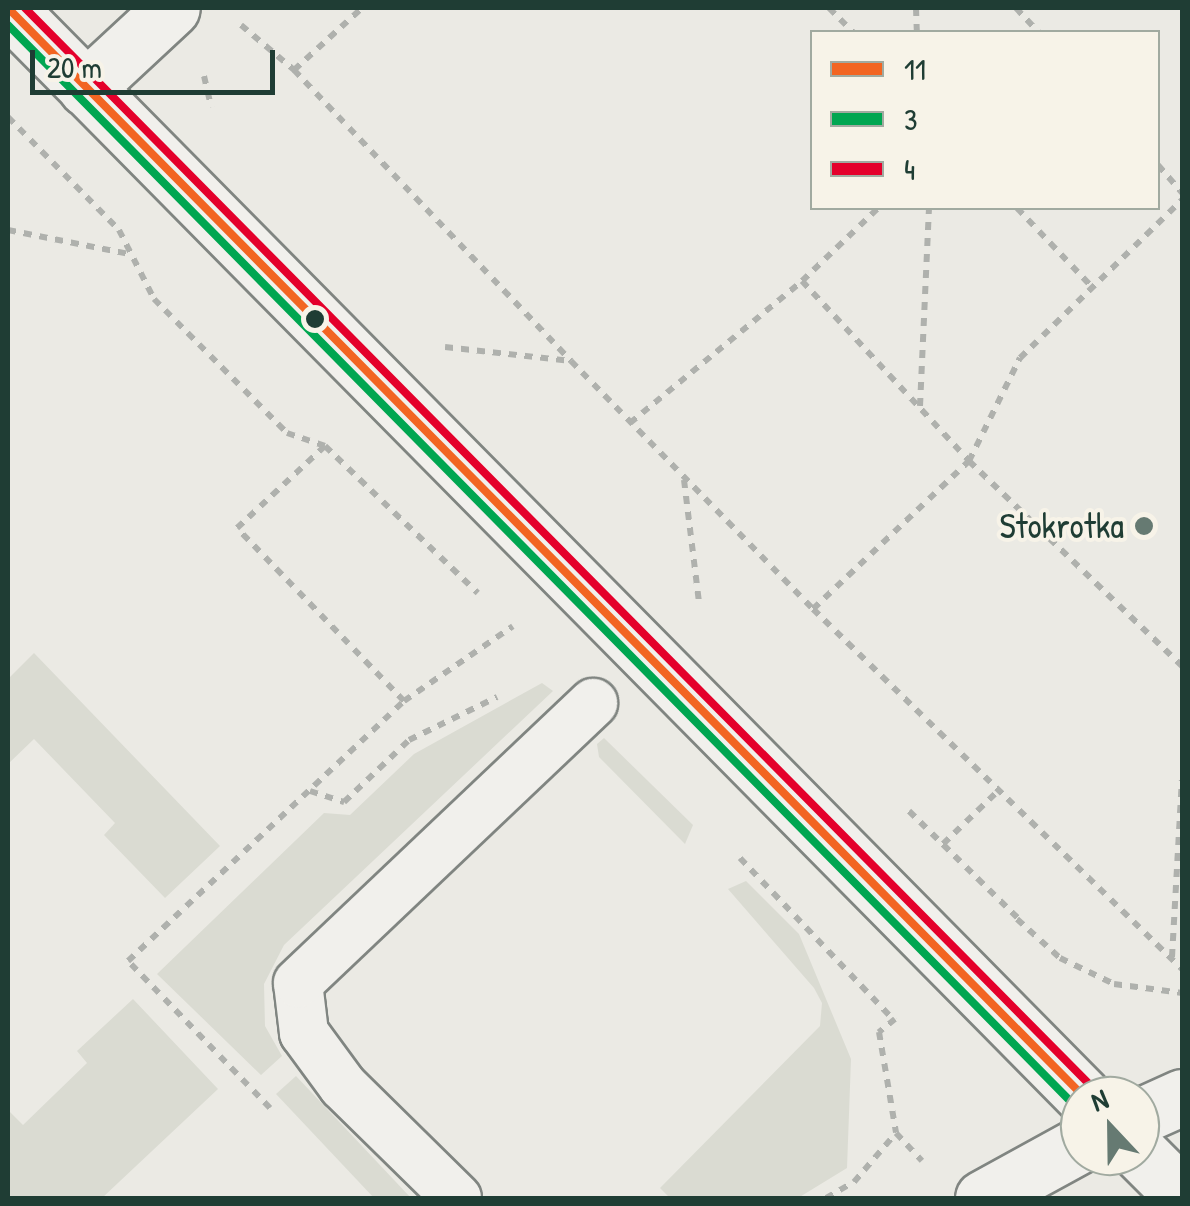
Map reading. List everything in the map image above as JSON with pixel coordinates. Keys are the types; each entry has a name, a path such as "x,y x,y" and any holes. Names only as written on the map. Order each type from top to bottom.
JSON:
{"street":[{"path":"8,8 1063,1076"},
{"path":"86,88 172,8"},
{"path":"983,1198 1060,1156"},
{"path":"1160,1173 1182,1195"}],"lane":[{"path":"458,1198 343,1086 304,1032 298,984 593,702"}],"path":[{"path":"294,70 362,8"},
{"path":"830,8 851,30"},
{"path":"1016,8 1036,30"},
{"path":"229,36 241,25 294,70 684,479 1182,968"},
{"path":"204,59 204,96 213,112"},
{"path":"8,117 119,230 154,299 287,433 325,446"},
{"path":"813,609 969,461 1020,358 1182,196 1160,168"},
{"path":"630,422 802,281 876,210"},
{"path":"920,408 929,210"},
{"path":"1020,211 1090,284"},
{"path":"8,230 130,254"},
{"path":"802,281 969,461 1182,666"},
{"path":"440,346 571,361"},
{"path":"684,479 699,607"},
{"path":"404,701 513,626"},
{"path":"310,790 344,802 409,740 508,692"},
{"path":"1172,958 1182,780"},
{"path":"942,844 1000,790"},
{"path":"900,802 1018,918"},
{"path":"826,1198 854,1182 896,1134"}],"shaded area":[{"path":"34,653 220,846 165,898 104,835 115,823 34,739 8,764 8,679"},
{"path":"542,683 553,691 284,945 264,984 265,1026 282,1056 261,1075 157,974 324,813 350,815 414,754"},
{"path":"604,738 693,825 685,844 599,757 597,744"},
{"path":"746,881 799,934 851,1059 847,1168 798,1198 670,1198 660,1188 820,1026 822,1003 814,988 728,889"},
{"path":"133,999 218,1089 102,1198 10,1198 8,1110 23,1125 87,1063 77,1051"},
{"path":"296,1076 411,1198 374,1198 276,1094"}],"transit line":[{"name":"11","path":"8,8 1063,1076"},
{"name":"4","path":"25,8 1081,1076"},
{"name":"3","path":"8,25 1060,1091"}],"place":[{"name":"Stokrotka","path":"1144,526"}]}
